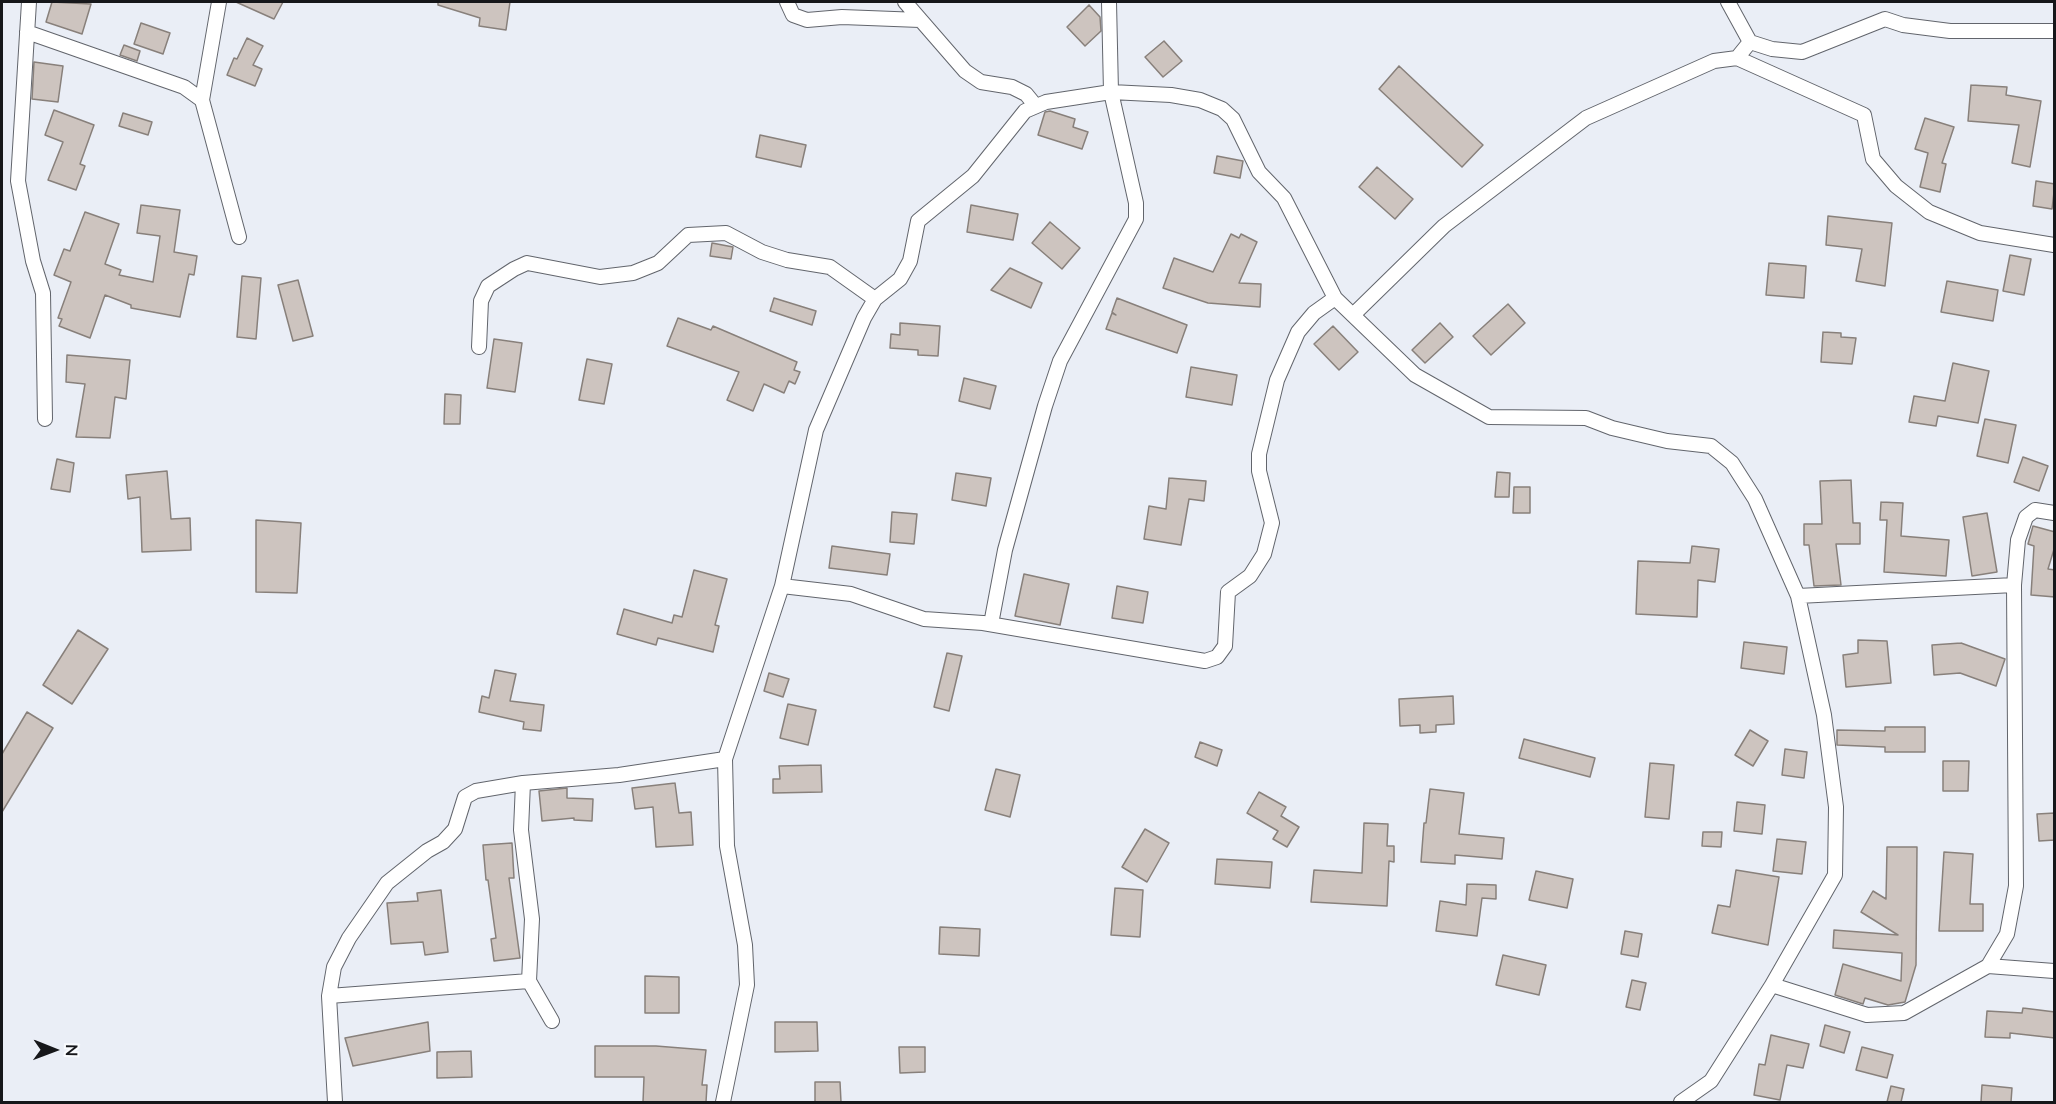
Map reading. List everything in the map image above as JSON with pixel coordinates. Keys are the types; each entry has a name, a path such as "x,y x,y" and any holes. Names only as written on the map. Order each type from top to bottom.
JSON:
{"street":[{"path":"29,2 18,181 33,261 42,293 45,419"},
{"path":"219,2 202,100 239,237"},
{"path":"787,2 793,15 807,20 842,17 920,20"},
{"path":"905,2 965,71 981,82 1012,87 1026,94 1035,105"},
{"path":"991,624 1005,550 1044,406 1060,361 1136,219 1136,203 1111,92 1109,2"},
{"path":"1728,2 1750,42 1772,50 1802,52 1885,19 1903,25 1950,31 2055,32"},
{"path":"27,32 184,87 202,100"},
{"path":"1737,58 1750,42"},
{"path":"1353,315 1444,226 1586,118 1714,61 1737,58 1864,115 1873,159 1896,186 1929,212 1980,233 2055,244"},
{"path":"723,1102 747,985 745,945 727,846 725,759 782,586 816,430 864,318 875,299 900,279 910,261 918,221 973,176 1025,111 1035,105 1111,92 1171,95 1200,100 1222,109 1233,119 1259,172 1284,198 1335,298 1415,375 1489,417 1586,418 1612,428 1667,441 1711,446 1732,463 1755,499 1798,596 1824,715 1836,807 1835,875 1772,985 1711,1081 1682,1102"},
{"path":"479,347 481,301 488,286 514,269 527,263 600,277 633,273 658,263 688,235 726,233 762,252 787,261 830,267 875,299"},
{"path":"782,586 851,594 924,618 991,624 1205,661 1217,657 1225,646 1228,592 1250,576 1264,554 1272,523 1259,471 1259,454 1277,380 1298,332 1314,313 1335,298"},
{"path":"1772,985 1867,1015 1904,1013 1988,966 2007,934 2016,886 2014,585 2018,540 2026,517 2035,510 2055,513"},
{"path":"1798,596 2014,585"},
{"path":"335,1102 329,996 334,967 349,938 387,883 427,851 443,842 455,829 465,797 476,791 523,783 619,775 725,759"},
{"path":"523,783 521,830 532,920 529,981 552,1021"},
{"path":"1988,966 2055,971"},
{"path":"329,996 529,981"}],"building":[{"path":"52,2 91,4 82,34 46,22"},
{"path":"236,2 283,2 274,19"},
{"path":"438,2 510,2 506,30 479,26 480,18 438,5"},
{"path":"1089,5 1100,17 1101,31 1085,46 1067,27"},
{"path":"141,23 170,33 163,54 134,44"},
{"path":"247,38 263,46 253,65 262,69 255,86 227,75 234,58 237,59"},
{"path":"1164,41 1182,61 1163,77 1145,57"},
{"path":"124,45 140,51 137,61 120,55"},
{"path":"34,62 63,66 58,102 32,99"},
{"path":"1399,66 1483,145 1462,167 1379,89"},
{"path":"1971,85 2007,87 2006,95 2041,101 2030,167 2012,163 2019,125 1968,121"},
{"path":"54,110 94,125 80,164 85,166 76,190 48,180 63,142 45,135"},
{"path":"1050,111 1075,119 1073,127 1088,132 1082,149 1038,135 1045,112"},
{"path":"123,113 152,122 148,135 119,126"},
{"path":"1925,118 1954,127 1942,163 1946,164 1940,192 1920,187 1928,153 1915,149"},
{"path":"760,135 806,145 801,167 756,157"},
{"path":"1217,156 1243,161 1240,178 1214,173"},
{"path":"1377,167 1413,199 1395,219 1359,187"},
{"path":"2036,181 2055,184 2052,209 2033,206"},
{"path":"141,205 180,210 174,252 197,256 194,275 189,274 180,317 131,308 131,305 105,295 90,338 59,326 62,319 58,318 71,282 54,275 64,249 70,251 85,212 119,224 105,264 121,270 119,275 153,282 160,236 137,233"},
{"path":"971,205 1018,214 1013,240 967,232"},
{"path":"1828,216 1892,223 1885,286 1856,281 1862,249 1826,245"},
{"path":"1050,222 1080,248 1062,269 1032,243"},
{"path":"1231,234 1239,238 1241,234 1257,242 1239,283 1261,284 1260,307 1208,303 1163,288 1174,258 1213,272"},
{"path":"712,243 733,247 731,259 710,256"},
{"path":"2010,255 2031,259 2024,295 2003,291"},
{"path":"1769,263 1806,266 1804,298 1766,295"},
{"path":"1010,268 1042,283 1031,308 991,290"},
{"path":"242,276 261,278 256,339 237,337"},
{"path":"298,280 313,336 293,341 278,285"},
{"path":"1947,281 1998,290 1993,321 1941,312"},
{"path":"774,298 816,311 812,325 770,311"},
{"path":"1117,298 1187,325 1177,353 1106,329 1112,313 1116,315 1112,312"},
{"path":"1508,304 1525,323 1491,355 1473,336"},
{"path":"678,318 711,330 713,326 797,362 794,370 800,372 795,384 789,381 784,393 764,384 753,411 727,400 739,372 667,346"},
{"path":"900,323 940,326 938,356 918,355 918,350 890,348 891,334 900,335"},
{"path":"1440,323 1453,337 1425,363 1412,350"},
{"path":"1333,326 1358,352 1339,370 1314,344"},
{"path":"1823,332 1841,333 1841,337 1856,338 1852,364 1821,362"},
{"path":"494,339 522,343 515,392 487,388"},
{"path":"67,355 130,360 126,399 115,397 110,438 76,437 85,384 66,382"},
{"path":"587,359 612,364 604,404 579,400"},
{"path":"1953,363 1989,371 1978,423 1938,416 1936,426 1909,422 1914,396 1945,401"},
{"path":"1191,367 1237,375 1232,405 1186,397"},
{"path":"964,378 996,386 990,409 959,401"},
{"path":"445,394 461,395 460,424 444,424"},
{"path":"1985,419 2016,425 2008,463 1977,456"},
{"path":"2023,457 2048,466 2039,491 2014,482"},
{"path":"57,459 74,463 70,492 51,489"},
{"path":"167,471 171,519 190,518 191,550 142,552 140,497 128,499 126,475"},
{"path":"1497,472 1510,473 1509,497 1495,497"},
{"path":"956,473 991,478 986,506 952,500"},
{"path":"1169,478 1206,481 1204,501 1189,499 1181,545 1144,539 1149,506 1166,509"},
{"path":"1851,480 1853,523 1860,523 1860,544 1836,544 1841,585 1814,586 1809,545 1804,545 1804,524 1822,524 1820,481"},
{"path":"1514,487 1530,487 1530,513 1513,513"},
{"path":"1881,502 1903,503 1901,536 1949,540 1946,576 1884,572 1887,520 1880,520"},
{"path":"892,512 917,514 914,544 890,542"},
{"path":"1987,513 1997,572 1972,576 1963,517"},
{"path":"256,520 301,523 297,593 256,592"},
{"path":"2033,526 2055,532 2055,546 2048,569 2055,570 2055,597 2031,595 2034,546 2028,544"},
{"path":"832,546 890,554 887,575 829,568"},
{"path":"1692,546 1719,549 1715,582 1698,580 1697,617 1636,614 1638,561 1690,563"},
{"path":"694,570 727,579 715,625 719,626 713,652 658,638 656,645 617,634 624,609 672,623 674,615 682,617"},
{"path":"1024,574 1069,584 1060,625 1015,616"},
{"path":"1117,586 1148,592 1143,623 1112,618"},
{"path":"78,630 108,649 72,704 43,685"},
{"path":"1858,640 1887,641 1891,683 1846,687 1843,655 1858,653"},
{"path":"1744,642 1787,647 1784,674 1741,668"},
{"path":"1961,643 2005,659 1996,686 1960,673 1934,675 1932,645"},
{"path":"947,653 962,656 949,711 934,707"},
{"path":"495,670 516,674 510,701 544,705 541,731 523,729 524,722 479,712 482,696 489,698"},
{"path":"769,673 789,679 783,697 764,691"},
{"path":"1453,696 1454,724 1436,725 1436,732 1420,733 1420,725 1400,726 1399,699"},
{"path":"788,704 816,710 808,745 780,738"},
{"path":"27,712 53,728 2,812 2,754"},
{"path":"1885,727 1925,727 1925,752 1885,752 1885,747 1837,745 1837,730 1885,731"},
{"path":"1750,730 1768,741 1753,766 1735,755"},
{"path":"1524,739 1595,758 1590,777 1519,758"},
{"path":"1200,742 1222,750 1217,766 1195,757"},
{"path":"1785,749 1807,752 1804,778 1782,775"},
{"path":"1943,761 1969,761 1968,791 1943,791"},
{"path":"1650,763 1674,765 1669,819 1645,817"},
{"path":"821,765 822,792 773,793 773,779 780,779 779,766"},
{"path":"996,769 1020,775 1010,817 985,810"},
{"path":"675,783 679,813 691,812 693,845 656,847 653,807 635,809 632,788"},
{"path":"567,788 567,798 593,799 592,821 574,820 574,818 542,821 539,791"},
{"path":"1430,789 1464,793 1459,834 1504,838 1502,859 1455,855 1455,864 1421,862"},
{"path":"1259,792 1286,807 1281,816 1299,827 1287,847 1273,839 1278,831 1247,813"},
{"path":"1737,802 1765,805 1762,834 1734,831"},
{"path":"2055,813 2055,840 2039,841 2037,814"},
{"path":"1364,823 1388,824 1387,846 1394,846 1394,862 1389,861 1387,906 1311,902 1314,870 1362,873"},
{"path":"1145,829 1169,843 1147,882 1122,867"},
{"path":"1703,832 1722,832 1721,847 1702,846"},
{"path":"1777,839 1806,842 1802,874 1773,871"},
{"path":"512,843 514,878 509,878 520,958 494,961 491,939 496,938 488,880 486,880 483,845"},
{"path":"1887,847 1917,847 1916,965 1905,1002 1888,1005 1865,998 1863,1004 1835,995 1843,964 1901,981 1902,953 1833,948 1834,930 1898,935 1861,912 1873,891 1886,899"},
{"path":"1944,852 1973,854 1970,904 1983,904 1983,931 1939,931"},
{"path":"1217,859 1272,862 1270,888 1215,884"},
{"path":"1736,870 1779,877 1768,945 1712,933 1718,905 1730,907"},
{"path":"1536,871 1573,879 1567,908 1529,900"},
{"path":"1467,884 1496,885 1496,899 1482,898 1477,936 1436,931 1440,901 1466,905"},
{"path":"1115,888 1143,890 1140,937 1111,935"},
{"path":"441,890 448,952 425,955 423,942 391,944 387,903 418,901 417,893"},
{"path":"940,927 980,929 979,956 939,954"},
{"path":"1625,931 1642,934 1638,957 1621,954"},
{"path":"1503,955 1546,965 1539,995 1496,985"},
{"path":"645,976 679,977 679,1013 645,1013"},
{"path":"1632,980 1646,983 1640,1010 1626,1007"},
{"path":"2023,1008 2055,1012 2055,1038 2010,1033 2010,1038 1985,1037 1987,1011 2022,1013"},
{"path":"428,1022 430,1051 353,1066 345,1038"},
{"path":"775,1022 817,1022 818,1051 775,1052"},
{"path":"1825,1025 1850,1032 1844,1053 1820,1046"},
{"path":"1771,1035 1809,1044 1803,1068 1787,1065 1780,1100 1754,1095 1759,1064 1765,1065"},
{"path":"595,1046 656,1046 706,1050 702,1085 707,1085 706,1102 643,1102 644,1077 595,1077"},
{"path":"899,1047 925,1047 925,1072 900,1073"},
{"path":"1862,1047 1893,1055 1887,1078 1856,1070"},
{"path":"471,1051 472,1077 437,1078 437,1052"},
{"path":"815,1082 840,1082 841,1102 815,1102"},
{"path":"1982,1085 2012,1088 2011,1102 1981,1102"},
{"path":"1891,1086 1904,1089 1901,1102 1887,1102"}]}
